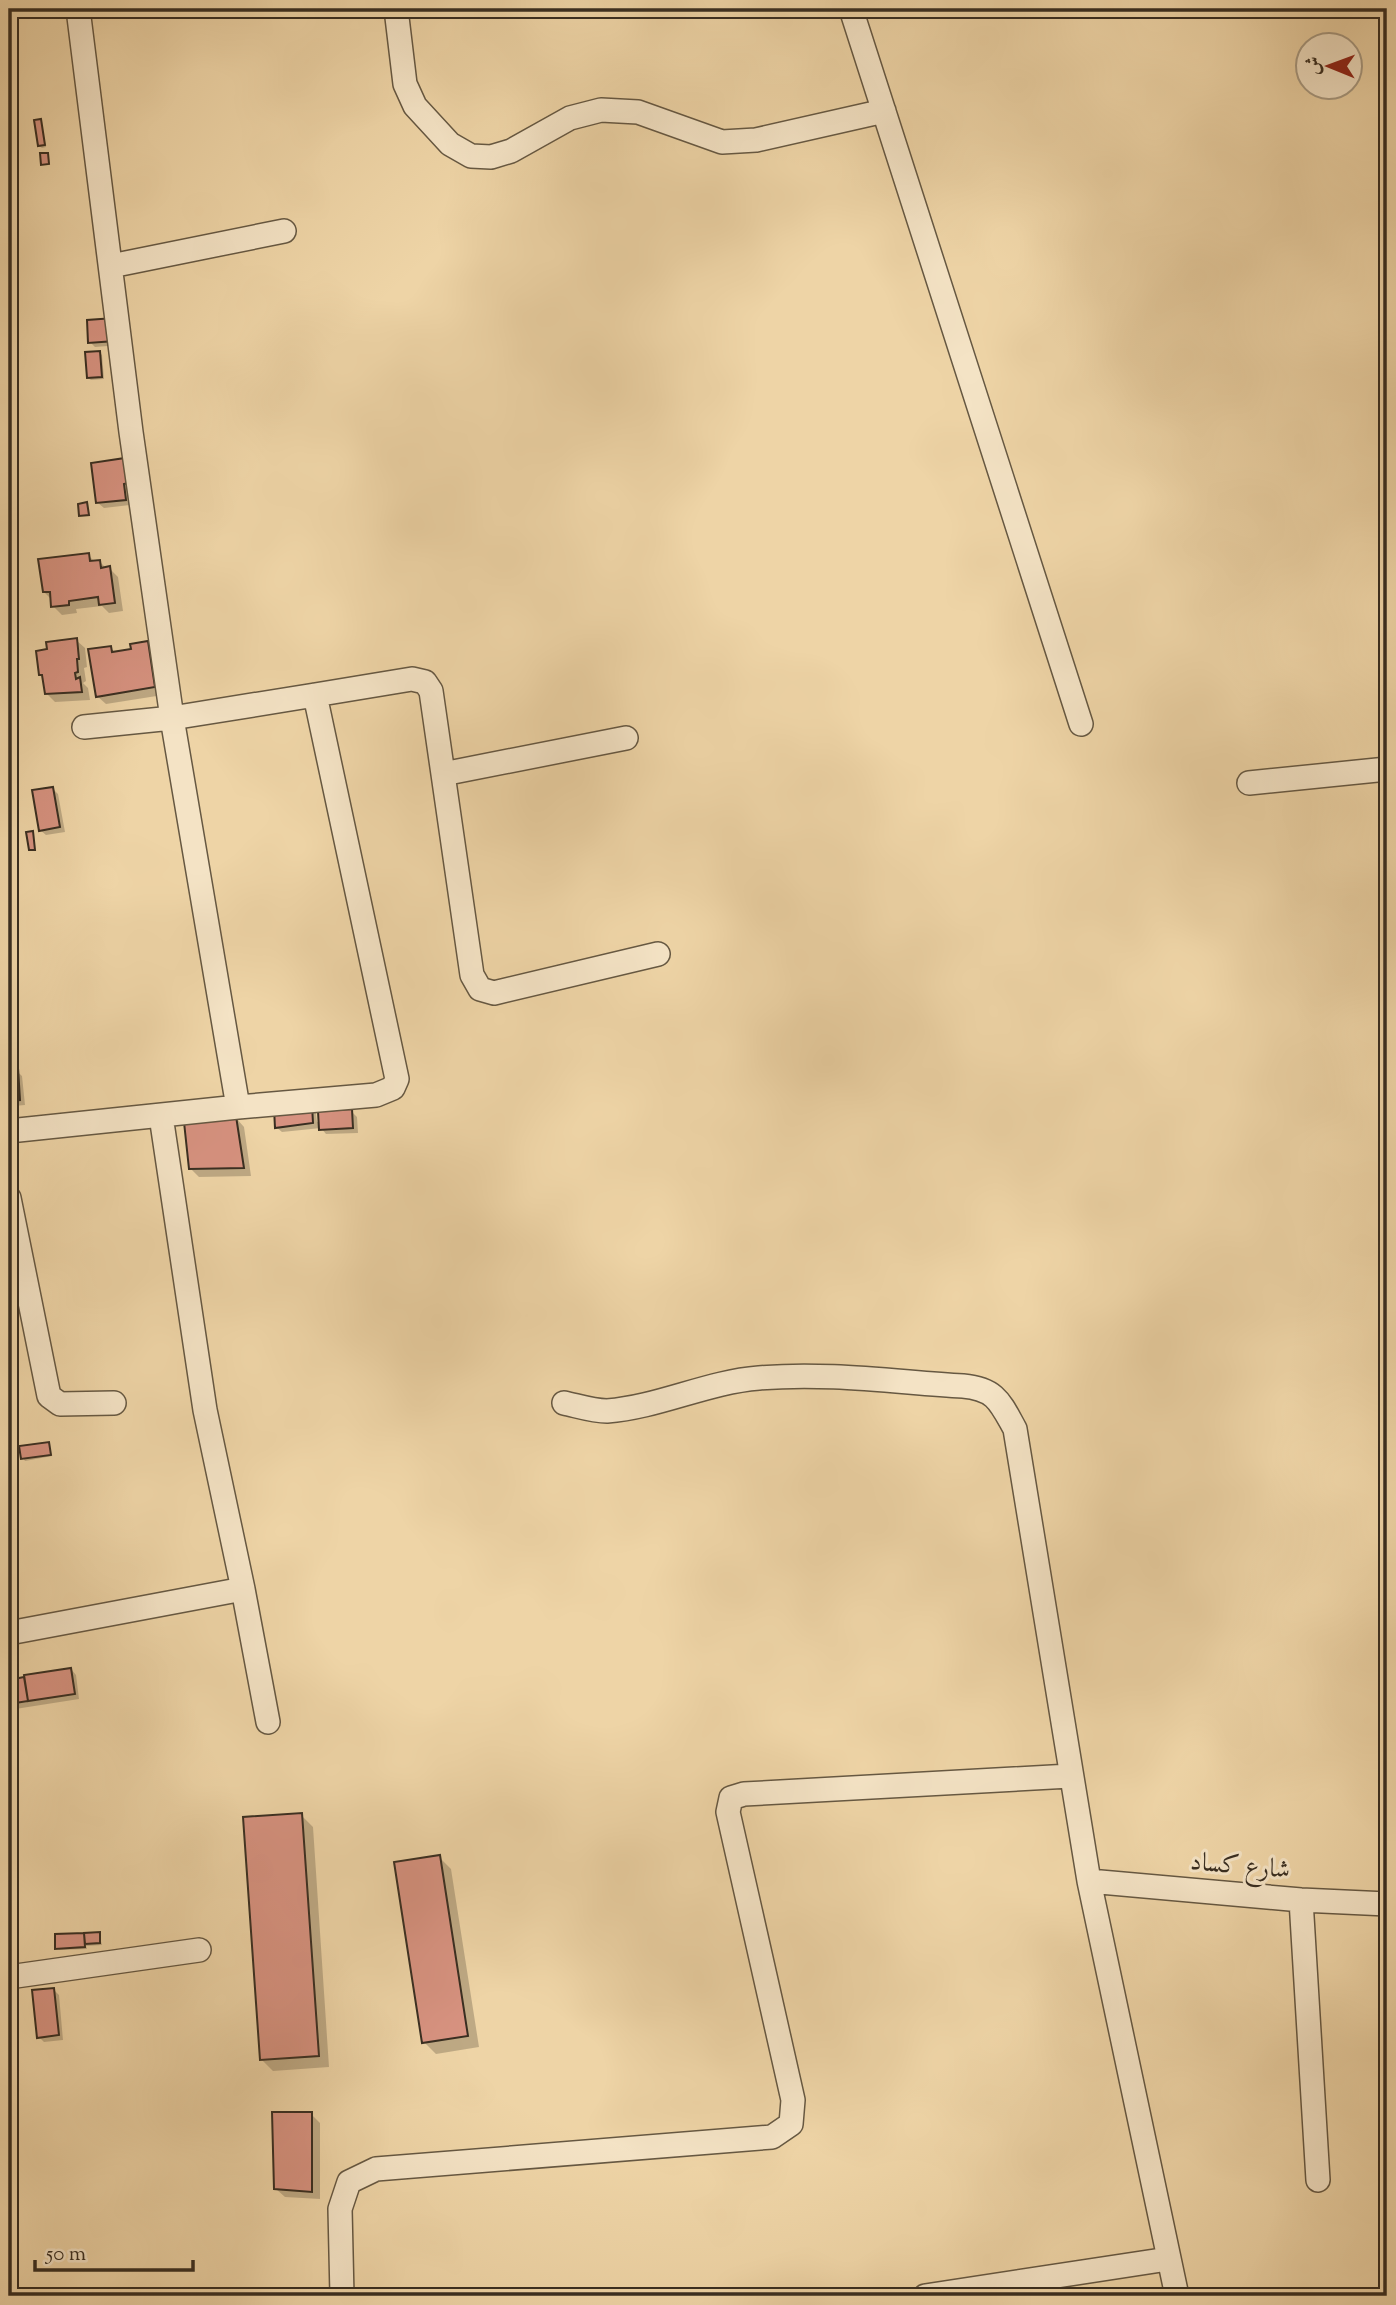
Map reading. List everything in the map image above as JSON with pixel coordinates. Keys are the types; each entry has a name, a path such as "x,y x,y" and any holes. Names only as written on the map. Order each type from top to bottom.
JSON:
{"street":[{"path":"78,9 172,719 238,1107"},
{"path":"396,9 405,85 415,106 450,144 471,156 491,157 511,151 570,118 601,110 638,111 722,142 756,139 884,111"},
{"path":"851,9 1081,724"},
{"path":"111,266 284,231"},
{"path":"84,727 172,719 412,679 425,682 431,691 472,975 480,989 495,993 658,954"},
{"path":"9,1131 376,1095 393,1088 397,1079 315,695"},
{"path":"443,774 625,738"},
{"path":"1249,783 1387,769"},
{"path":"161,1116 205,1410 268,1722"},
{"path":"9,1198 49,1396 60,1404 114,1403"},
{"path":"564,1403 604,1411 657,1403 760,1377 820,1377 979,1387 995,1395 1015,1429 1088,1881 1177,2296"},
{"path":"9,1633 243,1589"},
{"path":"342,2296 340,2209 349,2182 376,2169 772,2137 791,2124 793,2100 729,1812 731,1798 744,1794 1070,1776"},
{"name":"شارع كساد","path":"1088,1881 1301,1900 1387,1904"},
{"path":"1301,1900 1318,2180"},
{"path":"9,1977 199,1950"},
{"path":"925,2296 1168,2259"}],"building":[{"path":"41,119 45,145 38,146 34,120"},
{"path":"40,153 48,153 49,164 41,165"},
{"path":"114,318 115,341 88,343 87,320"},
{"path":"100,351 102,377 87,378 85,352"},
{"path":"125,458 128,483 124,484 126,500 96,503 91,463"},
{"path":"87,502 89,515 79,516 78,504"},
{"path":"89,553 90,561 100,560 101,568 110,566 115,603 99,605 98,597 69,601 69,605 51,607 50,592 43,592 38,559"},
{"path":"77,638 79,659 78,672 75,673 76,679 80,677 82,692 45,694 36,651 47,649 46,642"},
{"path":"148,641 155,687 96,697 88,649 111,646 112,652 131,649 130,644"},
{"path":"53,787 60,827 39,831 32,790"},
{"path":"33,831 35,850 29,850 26,832"},
{"path":"12,1062 13,1069 18,1068 20,1100 10,1101 9,1106 9,1063"},
{"path":"312,1105 313,1123 275,1128 274,1108"},
{"path":"352,1109 353,1128 319,1130 318,1111"},
{"path":"236,1116 244,1168 189,1169 184,1122"},
{"path":"49,1442 51,1455 21,1459 19,1446"},
{"path":"71,1668 75,1694 28,1701 24,1675"},
{"path":"24,1677 28,1701 9,1704 9,1680"},
{"path":"302,1813 319,2056 260,2060 243,1817"},
{"path":"440,1855 468,2036 422,2043 394,1862"},
{"path":"100,1932 100,1943 85,1944 84,1933"},
{"path":"84,1933 85,1947 55,1949 55,1934"},
{"path":"54,1988 59,2035 37,2038 32,1990"},
{"path":"272,2112 312,2112 312,2192 274,2189"}]}
